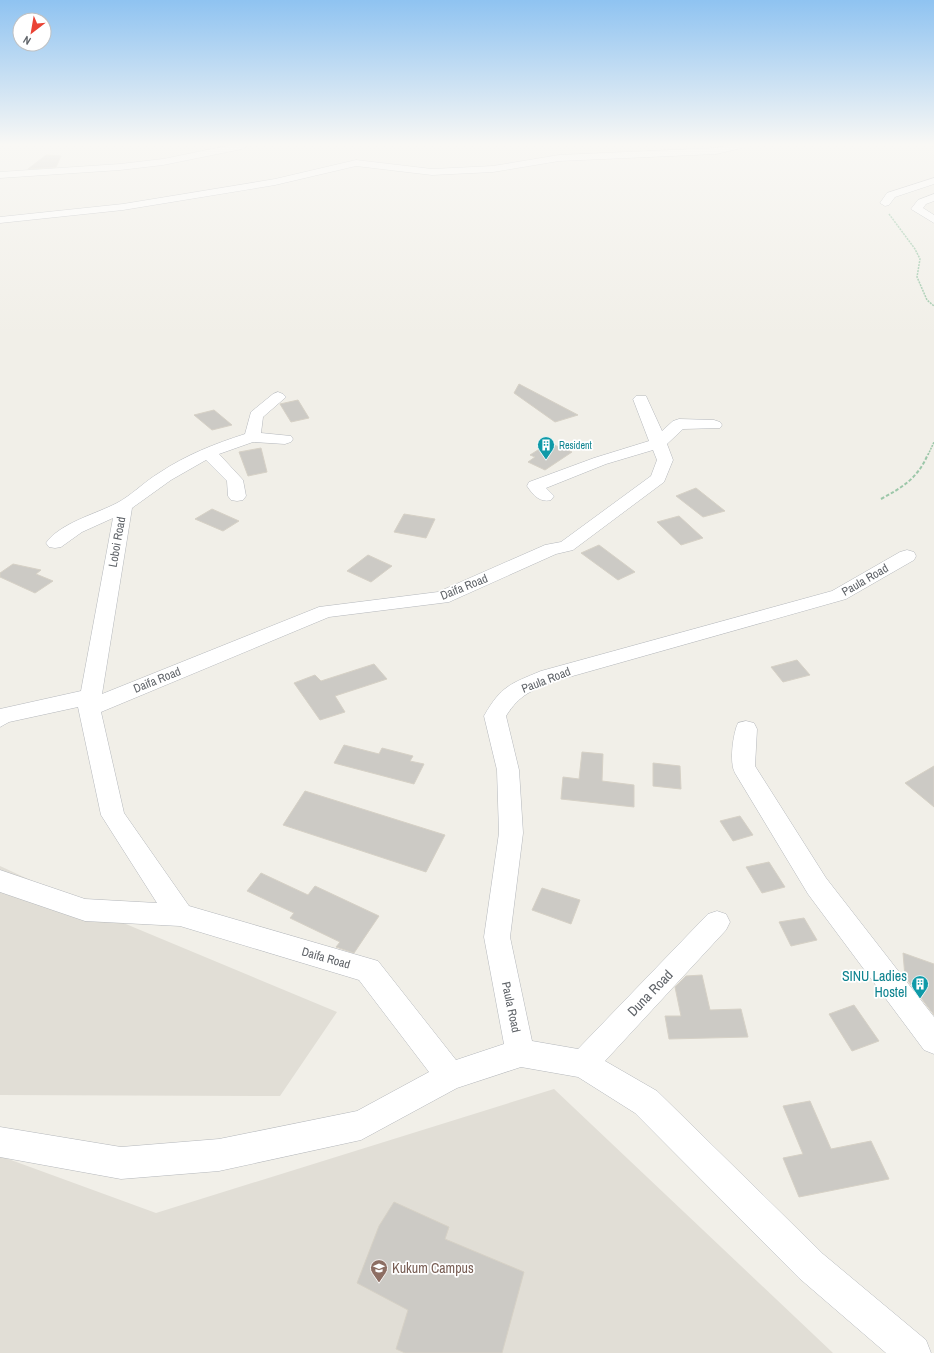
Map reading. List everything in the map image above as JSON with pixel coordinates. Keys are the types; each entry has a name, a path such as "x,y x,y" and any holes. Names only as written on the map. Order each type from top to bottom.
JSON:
{"street":[{"path":"0,220 101,209"},
{"path":"917,209 934,220"},
{"path":"252,437 256,415 278,397"},
{"name":"Daifa Road","path":"0,719 2,716 90,702 326,611 442,598 551,549 568,546 658,478 665,460 641,399"},
{"path":"545,496 535,486 600,461 658,444 678,424 714,425"},
{"name":"Loboi Road","path":"90,702 124,506 165,476 208,452 252,437 285,439"},
{"path":"208,452 235,480 237,496"},
{"path":"55,543 76,528 124,506"},
{"name":"Paula Road","path":"522,1053 514,1026 497,937 511,833 508,770 495,716 508,696 524,686 548,676 839,595 907,556"},
{"path":"90,702 113,815 180,915"},
{"path":"746,729 743,767 817,886 934,1040"},
{"name":"Daifa Road","path":"0,881 85,910 180,915 368,970 450,1076"},
{"name":"Duna Road","path":"583,1064 717,922"},
{"path":"0,1142 122,1163 219,1155 361,1125 450,1076 522,1053 583,1064 646,1102 811,1266 912,1353"}],"path":[{"path":"885,209 915,249 920,259 917,277 927,300 934,306"},
{"path":"881,499 904,486 922,468 934,442"}],"shaded area":[{"path":"0,866 121,922 337,1012 280,1096 0,1095"},
{"name":"Kukum Campus","path":"554,1089 833,1353 0,1353 0,1156 156,1213"}],"building":[{"path":"519,384 578,415 555,422 514,393"},
{"path":"298,400 309,418 291,422 280,404"},
{"path":"214,410 232,425 212,430 194,415"},
{"name":"Resident","path":"549,443 572,452 545,470 528,462 535,457 530,455"},
{"path":"261,448 267,472 248,476 239,452"},
{"path":"696,488 725,511 703,517 676,496"},
{"path":"212,509 239,521 223,531 195,519"},
{"path":"404,514 435,519 426,538 394,532"},
{"path":"679,516 703,538 681,545 657,522"},
{"path":"599,545 635,572 618,580 581,553"},
{"path":"368,555 392,566 371,582 347,571"},
{"path":"13,564 41,570 36,574 53,581 35,593 0,577 0,573"},
{"path":"797,660 810,675 783,682 771,667"},
{"path":"374,664 387,679 335,696 345,712 320,720 294,683 315,675 321,681"},
{"path":"344,745 379,754 382,748 413,756 410,761 424,764 414,784 334,763"},
{"path":"582,752 603,754 602,781 634,785 634,807 561,799 563,777 579,779"},
{"path":"653,763 680,766 681,789 653,786"},
{"path":"934,766 934,807 905,783"},
{"path":"305,791 445,835 426,872 283,825"},
{"path":"740,816 753,835 733,841 720,821"},
{"path":"769,862 785,887 762,893 746,867"},
{"path":"261,873 308,895 315,886 379,916 354,953 336,947 340,942 290,918 294,913 247,891"},
{"path":"542,888 580,900 571,924 532,910"},
{"path":"804,918 817,940 791,946 779,922"},
{"path":"903,953 934,964 934,1015 905,977"},
{"path":"702,975 710,1010 741,1009 748,1037 669,1039 665,1016 681,1016 675,987 686,976"},
{"path":"854,1005 879,1041 852,1051 829,1014"},
{"path":"810,1101 831,1149 871,1141 889,1179 799,1197 783,1158 803,1154 783,1106"},
{"path":"394,1202 449,1227 445,1239 524,1272 502,1353 405,1353 396,1349 408,1310 357,1283 379,1226"}],"place":[{"name":"Resident","path":"546,460"},
{"name":"SINU Ladies Hostel","path":"920,999"},
{"name":"Kukum Campus","path":"379,1283"}]}
